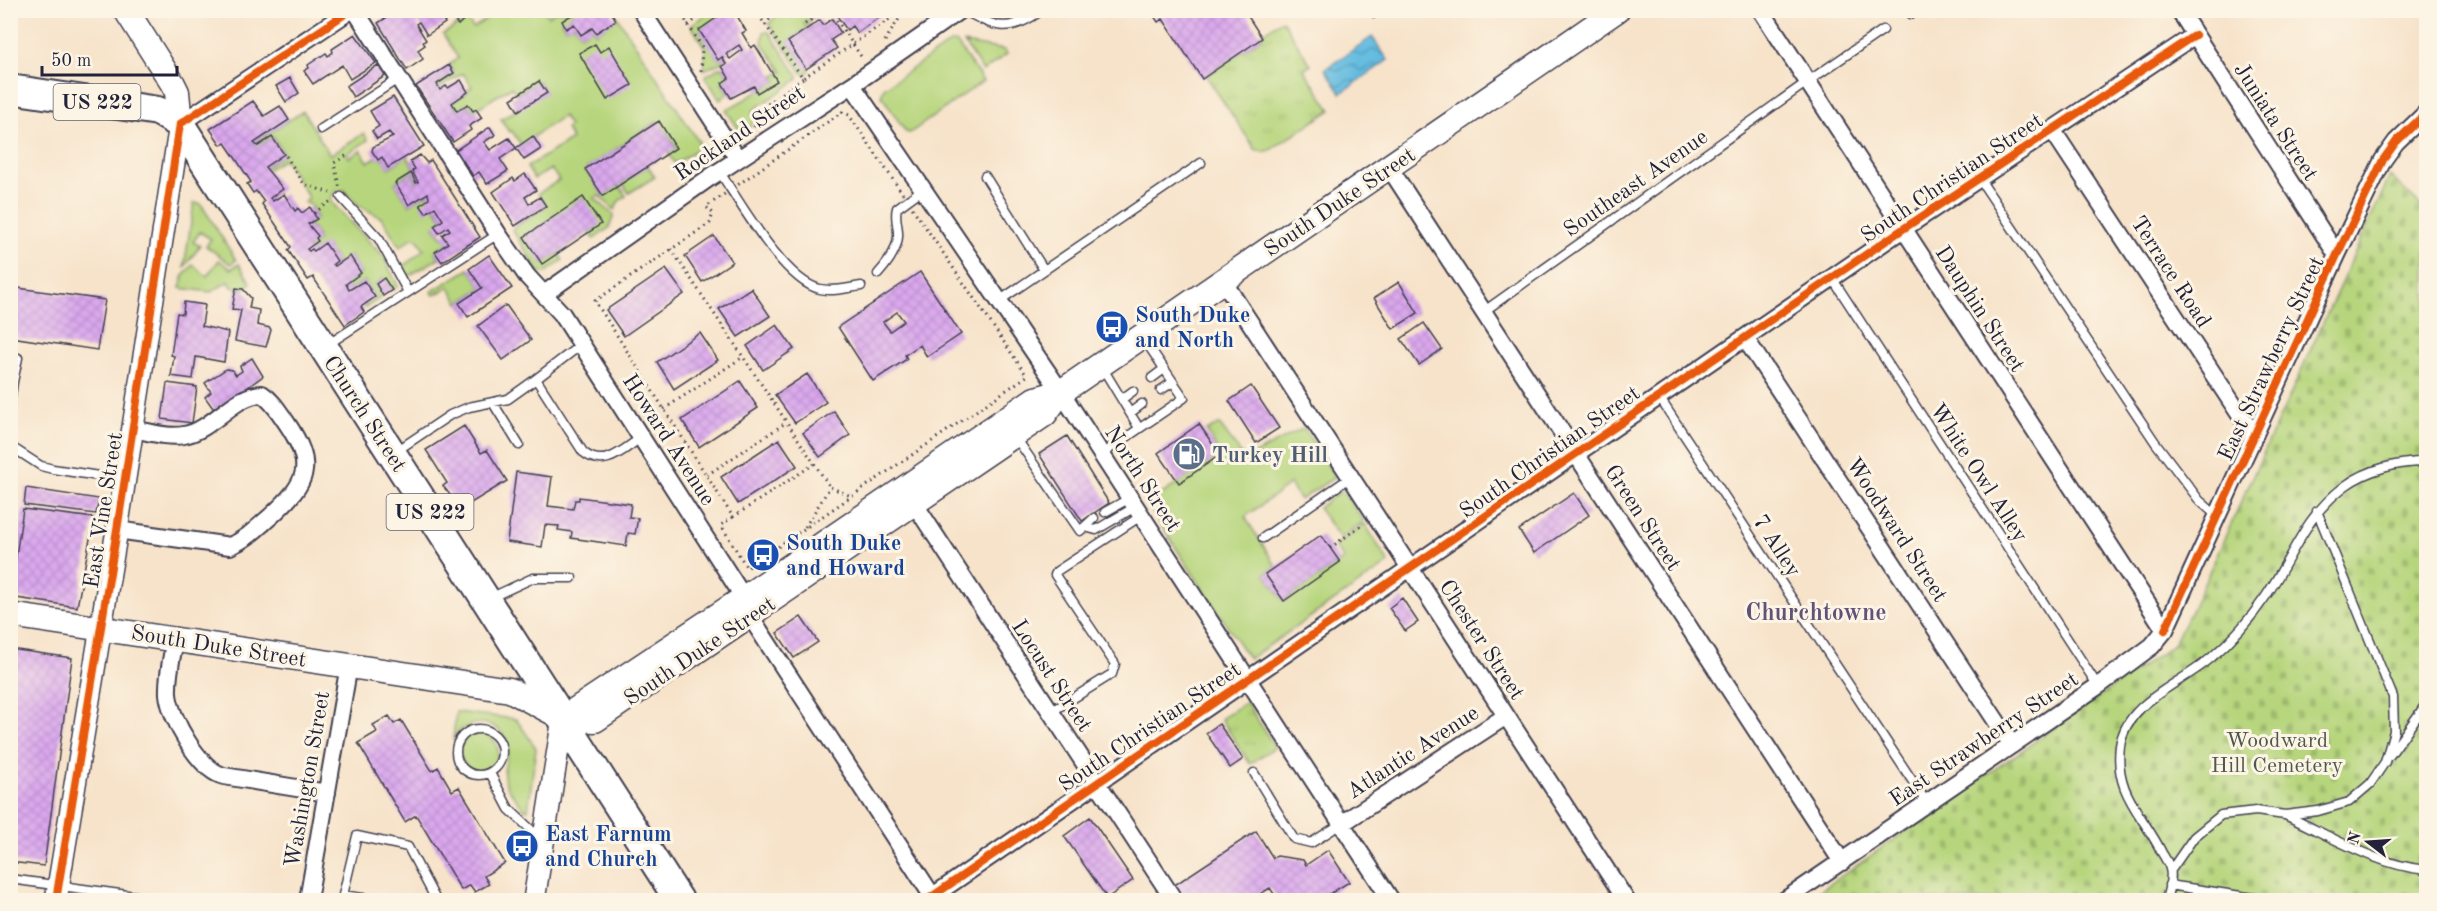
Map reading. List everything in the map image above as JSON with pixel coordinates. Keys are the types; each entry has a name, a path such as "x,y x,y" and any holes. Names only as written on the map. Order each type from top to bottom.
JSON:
{"highway":[{"name":"US 222","path":"10,89 158,111 180,124"},
{"name":"Church Street","path":"180,124 679,900"}],"main road":[{"name":"Church Street","path":"126,10 177,92 180,124"},
{"name":"South Duke Street","path":"10,615 510,690 562,718 914,503 1045,414 1062,392 1100,365 1617,10"},
{"name":"South Duke Street","path":"747,607 1035,399 1062,392"}],"street":[{"path":"180,124 353,10"},
{"name":"Howard Avenue","path":"353,10 498,234 528,276 562,314 582,344 931,899"},
{"path":"641,10 738,159"},
{"name":"Rockland Street","path":"544,294 719,171 852,85 961,10"},
{"name":"Dauphin Street","path":"1761,10 2164,630"},
{"name":"Juniata Street","path":"2179,10 2337,255"},
{"name":"South Christian Street","path":"931,899 1903,229 2195,35"},
{"name":"North Street","path":"852,85 1062,392 1391,900"},
{"name":"East Strawberry Street","path":"1785,900 2098,686 2152,646 2164,630 2383,160 2396,142 2427,113"},
{"name":"East Vine Street","path":"58,893 180,124"},
{"name":"Terrace Road","path":"2053,130 2254,436"},
{"name":"Green Street","path":"1389,167 1842,862"},
{"name":"Chester Street","path":"1223,281 1626,900"},
{"name":"Woodward Street","path":"1745,338 2012,745"},
{"path":"117,530 230,546 245,539 288,500 299,487 304,474 302,450 298,441 274,405 262,394 255,394 197,431 185,435 175,436 133,429"},
{"name":"Locust Street","path":"914,503 1174,900"},
{"path":"175,639 169,685 170,706 196,754 211,771 224,776 327,793"},
{"name":"Washington Street","path":"308,900 349,665"},
{"name":"Atlantic Avenue","path":"1341,824 1506,716"},
{"path":"534,900 562,718"}],"lane":[{"path":"961,10 991,25 1009,28 1026,21 1042,10"},
{"path":"1908,10 1911,14 1916,10"},
{"name":"Southeast Avenue","path":"1483,312 1883,30"},
{"path":"321,129 398,79"},
{"path":"999,301 1200,164"},
{"path":"719,171 777,256 806,283 819,289 836,291 861,286"},
{"path":"985,176 1044,270"},
{"path":"1979,178 2155,442 2199,500 2217,516"},
{"path":"878,274 894,252 898,238 897,208 923,189"},
{"path":"341,197 379,239 408,292"},
{"path":"324,347 498,234"},
{"name":"White Owl Alley","path":"1832,278 2098,686"},
{"path":"1102,454 1184,398 1142,336"},
{"path":"393,454 450,415 469,407 508,399 582,344"},
{"path":"10,354 18,357 10,403"},
{"path":"1100,365 1139,429"},
{"path":"1152,378 1164,369"},
{"path":"536,379 583,452 590,458 603,461 611,458 642,438"},
{"path":"1161,390 1173,382"},
{"path":"1122,399 1133,391"},
{"name":"7 Alley","path":"1659,397 1927,803"},
{"path":"493,403 519,445"},
{"path":"1130,413 1142,404"},
{"path":"1014,435 1083,529 1096,530 1135,507"},
{"path":"10,446 41,466 125,480"},
{"path":"2171,870 2156,840 2125,792 2119,772 2120,744 2132,717 2163,691 2211,658 2247,621 2267,595 2295,544 2317,511 2347,485 2385,467 2427,462"},
{"path":"1263,538 1351,477"},
{"path":"1105,512 1135,507"},
{"path":"1051,712 1115,670 1114,664 1056,575 1057,571 1135,507"},
{"path":"2317,511 2393,697 2394,731 2385,762"},
{"path":"1083,529 1094,519"},
{"path":"487,600 533,578 572,578"},
{"path":"2166,900 2171,870 2194,837 2221,815 2256,811 2284,815 2318,812 2349,802 2370,784 2427,704"},
{"path":"473,729 488,730 499,740 502,747 500,762 490,773 474,776 460,768 455,753 460,738 473,729"},
{"path":"490,773 509,809 543,841"},
{"path":"1254,773 1294,839 1311,843 1341,824"},
{"path":"2284,815 2379,859 2404,868 2427,870"},
{"path":"375,900 344,895 357,836 408,847 436,900"},
{"path":"10,879 58,893 164,900"},
{"path":"2169,885 2262,900"}],"path":[{"path":"680,10 702,47 703,59 700,74"},
{"path":"688,25 709,10"},
{"path":"755,10 803,78"},
{"path":"765,25 777,10"},
{"path":"813,25 807,23 828,10 871,72"},
{"path":"751,131 759,117 757,112 903,10"},
{"path":"877,46 885,41 903,10"},
{"path":"861,57 869,52"},
{"path":"733,517 595,301 710,223 713,213 706,207 842,112 849,115 1027,376 747,568 721,525 814,464"},
{"path":"341,197 334,163 347,155"},
{"path":"286,156 304,184 341,197"},
{"path":"314,213 341,197"},
{"path":"671,249 830,487 851,496"},
{"path":"664,410 743,357"},
{"path":"707,475 786,422"},
{"path":"803,529 830,487"},
{"path":"1330,548 1376,515"}],"green space":[{"path":"492,11 544,11 548,16 556,11 572,11 574,14 562,22 566,28 574,24 581,35 592,28 596,33 618,18 699,142 697,149 675,164 668,153 676,147 658,121 586,169 603,196 619,185 626,196 618,202 615,210 599,196 594,198 614,215 609,228 594,239 590,232 600,224 542,264 558,253 563,260 545,273 539,272 512,229 546,206 538,194 559,180 551,169 534,179 527,167 572,139 566,129 569,126 563,116 521,145 512,131 509,132 501,119 546,93 539,81 517,94 511,87 473,111 468,104 457,111 452,103 472,87 463,73 439,88 437,84 454,73 449,65 458,58 443,34 467,19 473,28 494,14"},
{"path":"712,11 728,11 700,30 718,59 722,57 724,61 704,70 705,48 691,25"},
{"path":"780,11 823,11 804,23 805,26 809,24 811,26 788,42 806,68 808,67 810,71 806,74 802,73 769,24"},
{"path":"1282,20 1311,65 1304,70 1331,110 1270,150 1263,152 1255,149 1206,76 1262,38 1260,35"},
{"path":"764,32 769,32 798,79 752,111 754,120 748,131 742,134 726,110 777,81 774,76 783,72 762,43"},
{"path":"956,42 983,81 910,133 906,132 881,95 884,88 950,43"},
{"path":"964,43 1005,50 1007,54 983,71"},
{"path":"722,66 729,78 722,83 728,93 720,100 705,76"},
{"path":"303,111 330,155 364,133 368,140 347,154 349,158 361,150 368,162 376,157 378,159 382,157 389,168 407,156 415,169 412,171 418,182 416,183 410,173 395,183 409,205 428,193 428,197 443,220 434,227 448,243 435,252 439,258 407,277 402,268 424,249 417,239 412,238 400,247 382,218 358,205 344,190 333,194 331,202 383,256 398,286 392,290 384,278 376,284 383,296 365,308 364,305 375,297 364,281 349,290 346,284 361,273 350,256 335,266 333,264 337,261 325,244 314,251 307,249 318,241 316,238 318,236 308,224 317,218 309,203 304,202 309,198 284,159 267,170 265,167 284,154 273,137 258,146 254,143"},
{"path":"648,166 655,177 629,193 622,183"},
{"name":"Woodward Hill Cemetery","path":"2390,176 2426,211 2426,900 1807,900 2173,645 2194,605"},
{"path":"194,203 201,204 236,260 231,264 206,246 211,239 200,232 193,242 200,246 184,268"},
{"path":"219,260 231,269 239,264 251,283 243,289 232,287 229,281 211,292 180,288 184,275 193,265 207,276"},
{"path":"469,269 482,288 459,303 449,287 434,295 431,292"},
{"path":"1219,424 1245,459 1304,428 1335,477 1300,500 1290,484 1245,517 1276,566 1265,574 1284,601 1344,559 1335,546 1365,524 1389,563 1249,659 1147,504 1220,455 1207,431"},
{"path":"1342,491 1364,521 1340,538 1318,508"},
{"path":"1246,702 1275,747 1250,764 1221,719"},
{"path":"456,712 516,719 536,748 528,810 524,809 505,782 507,745 502,733 495,727 480,723 465,727 453,739"},
{"path":"479,733 492,739 498,752 492,765 479,771 466,765 460,752 466,739"}],"water":[{"path":"1372,37 1388,60 1341,93 1325,69"}],"building":[{"path":"398,10 442,10 439,13 445,23 427,35 419,22 416,24 426,40 423,42 425,45 418,50 423,59 407,70 378,23"},
{"path":"448,10 474,10 458,25"},
{"path":"579,10 610,10 616,20 596,33 592,28 581,35 574,24 566,29 562,21"},
{"path":"728,10 741,10 736,14 746,31 742,33 751,48 755,45 777,81 757,93 754,86 731,98 722,83 729,78 722,66 726,64 722,57 718,60 699,30","holes":["739,45 742,50 730,59 726,54"]},
{"path":"841,10 889,10 857,33 852,26 847,30 837,16 842,12"},
{"path":"1150,10 1244,10 1262,38 1202,79 1163,19 1158,22"},
{"path":"832,19 841,33 831,40 837,48 806,69 788,42 820,20 823,25"},
{"path":"355,34 376,63 350,79 342,65 313,84 304,71 309,68 308,65 326,53 328,56 333,52 332,49"},
{"path":"595,44 600,52 609,46 632,85 607,100 579,53"},
{"path":"378,65 385,76 353,97 346,86"},
{"path":"449,65 454,73 437,84 440,90 461,80 468,92 452,103 457,111 468,104 473,111 476,109 482,118 469,126 471,130 453,142 416,86"},
{"path":"290,78 299,93 286,102 276,86"},
{"path":"539,81 547,93 518,111 511,99"},
{"path":"393,97 424,146 388,168 382,157 378,160 372,151 373,147 393,137 389,132 377,139 372,131 379,126 370,111"},
{"path":"253,101 264,116 280,106 289,120 254,143 258,146 272,137 284,154 265,167 283,189 270,198 273,201 284,194 295,211 298,208 302,213 310,207 317,219 308,224 318,236 316,238 318,241 307,249 314,251 325,243 337,261 333,264 335,266 350,256 361,273 346,284 349,290 364,281 375,297 361,307 364,312 345,325 313,277 308,280 288,250 291,247 262,204 264,202 256,191 253,193 247,184 251,182 225,143 221,145 210,129"},
{"path":"659,121 676,148 603,196 585,169"},
{"path":"490,127 495,135 484,142 490,150 509,138 516,148 500,159 508,171 487,184 479,172 473,176 456,150"},
{"path":"533,136 541,149 524,160 516,148"},
{"path":"420,155 427,163 431,160 480,237 442,262 435,252 448,243 442,235 450,230 448,227 439,233 434,226 443,220 435,207 426,213 420,205 429,199 428,193 409,205 395,183 411,173 416,183 418,182 412,171 415,169 410,161"},
{"path":"525,174 536,190 525,197 529,204 540,197 546,206 515,226 493,192 513,178 515,181"},
{"path":"583,197 601,224 542,264 524,237"},
{"path":"714,236 732,262 702,282 685,256"},
{"path":"489,255 512,288 468,317 459,303 482,288 469,269"},
{"path":"666,269 684,294 624,336 606,310"},
{"path":"920,272 961,334 927,357 920,345 905,355 907,359 873,381 838,327","holes":["897,312 904,321 890,331 883,322"]},
{"path":"384,278 392,290 383,296 376,284"},
{"path":"1399,282 1418,313 1393,329 1374,298"},
{"path":"18,288 105,300 97,350 11,337 13,325 10,323 10,305 16,302"},
{"path":"236,288 243,289 251,298 249,308 259,310 257,325 270,328 266,347 235,341 241,310 232,309"},
{"path":"751,288 770,316 738,337 719,309"},
{"path":"184,302 205,305 202,326 228,332 224,362 196,357 193,379 171,376 174,356 171,355 177,313 183,314"},
{"path":"506,305 531,340 503,360 478,326"},
{"path":"1424,323 1442,349 1419,365 1401,339"},
{"path":"777,325 794,349 763,370 747,346"},
{"path":"700,333 718,360 674,389 657,362"},
{"path":"252,358 263,376 215,411 205,397 211,392 205,383 226,369 232,370 236,375 242,371 240,366"},
{"path":"807,374 826,402 795,423 775,395"},
{"path":"740,381 758,408 699,447 682,420"},
{"path":"167,383 197,387 192,423 162,419"},
{"path":"1251,386 1279,428 1256,443 1229,401"},
{"path":"834,411 850,435 820,457 803,433"},
{"name":"Turkey Hill","path":"1199,424 1220,455 1179,483 1158,453"},
{"path":"464,426 481,453 487,450 507,481 461,509 443,486 447,483 426,450"},
{"path":"1067,436 1109,503 1082,521 1039,454"},
{"path":"779,439 797,466 738,504 721,477"},
{"path":"516,472 552,477 548,506 573,509 575,500 579,500 579,497 631,504 629,517 638,518 635,534 628,533 626,546 571,538 572,532 558,530 559,526 545,525 542,547 507,542"},
{"path":"26,488 99,499 96,514 24,505"},
{"path":"1574,493 1589,515 1534,553 1519,530"},
{"path":"23,509 94,518 77,607 10,597"},
{"path":"1321,535 1340,562 1284,601 1265,574"},
{"path":"1402,598 1418,622 1405,631 1389,608"},
{"path":"801,617 818,642 794,658 777,633"},
{"path":"10,649 72,658 44,866 10,862"},
{"path":"389,716 394,724 401,720 432,771 438,767 452,791 459,787 505,863 484,876 489,884 475,892 470,885 461,890 416,815 405,822 358,743 377,732 373,725"},
{"path":"1219,724 1243,759 1230,768 1206,733"},
{"path":"1090,817 1133,880 1107,898 1064,836"},
{"path":"1256,831 1273,858 1277,856 1303,860 1306,865 1328,850 1349,882 1320,900 1278,900 1270,888 1250,900 1177,900 1170,888"}],"cycle path":[{"path":"56,900 117,530 180,124 351,10"},
{"path":"927,900 1903,229 2195,35"},
{"path":"2165,630 2383,160 2396,142 2426,113"}],"place":[{"name":"South Duke and North","path":"1112,327"},
{"name":"Turkey Hill","path":"1189,454"},
{"name":"South Duke and Howard","path":"763,555"},
{"name":"East Farnum and Church","path":"522,846"}],"district":[{"name":"Churchtowne","path":"1816,612"}]}
